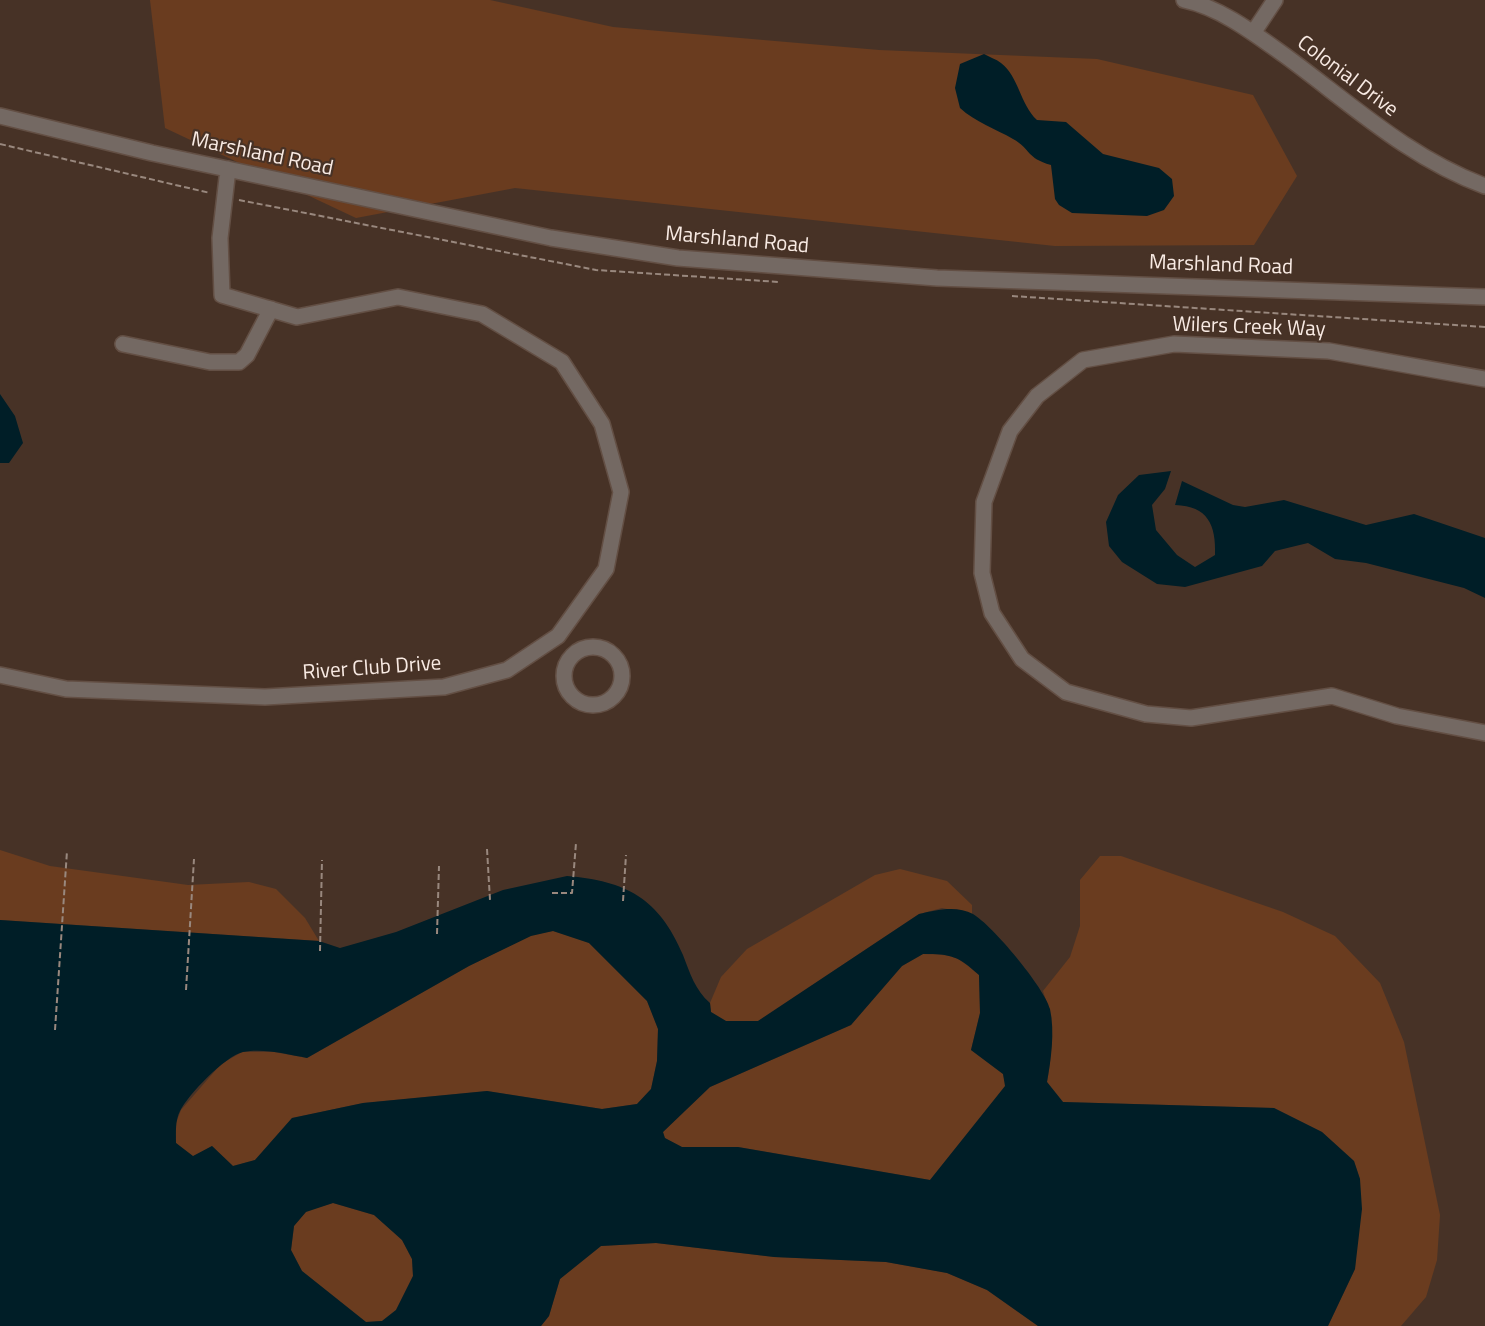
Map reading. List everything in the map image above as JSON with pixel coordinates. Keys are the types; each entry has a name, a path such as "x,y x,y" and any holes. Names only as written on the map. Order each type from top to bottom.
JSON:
{"street":[{"path":"1253,33 1275,0"},
{"name":"Colonial Drive","path":"1192,1 1253,33 1404,146 1448,171 1485,186"},
{"name":"Marshland Road","path":"0,116 228,169 551,238 678,258 937,278 1485,297"},
{"name":"River Club Drive","path":"0,675 66,688 265,697 334,691 383,692 444,687 507,670 558,636 606,569 621,492 602,424 562,362 482,314 398,297 297,317 222,295 220,238 228,169"},
{"path":"123,344 210,362 239,362 247,355 271,309"},
{"name":"Wilers Creek Way","path":"1485,379 1317,350 1174,344 1083,360 1037,396 1010,431 984,502 982,573 992,613 1022,658 1066,692 1146,714 1191,718 1332,696 1398,716 1485,733"},
{"path":"558,636 573,652"}],"path":[{"path":"552,893 572,893 576,843"},
{"path":"488,849 490,900"},
{"path":"55,1030 68,851"},
{"path":"623,901 626,855"},
{"path":"186,990 194,859"},
{"path":"320,951 322,860"},
{"path":"437,934 439,866"}],"shaded area":[{"path":"150,0 490,0 613,27 879,50 1097,59 1253,95 1297,176 1254,245 1055,246 515,188 356,218 165,128"},
{"path":"0,850 50,866 188,885 249,882 276,889 305,918 319,941 0,920"},
{"path":"1100,856 1121,856 1283,912 1335,936 1380,983 1404,1042 1440,1215 1437,1260 1426,1297 1401,1326 1328,1326 1355,1269 1360,1179 1354,1161 1322,1132 1274,1108 1063,1102 1047,1082 1051,1037 1047,1002 1043,991 1070,957 1080,926 1080,880"},
{"path":"900,869 947,881 972,905 972,914 942,908 919,914 758,1021 726,1021 711,1012 710,1003 721,977 747,949 875,875"},
{"path":"553,931 589,943 647,1001 658,1029 657,1061 651,1089 637,1104 602,1109 487,1091 363,1103 292,1118 255,1160 233,1166 212,1146 193,1157 176,1143 176,1123 181,1110 221,1064 242,1052 274,1052 307,1058 469,966 531,935"},
{"path":"923,954 954,957 979,975 980,1013 971,1050 1003,1074 1006,1086 930,1180 738,1147 682,1147 664,1138 663,1132 710,1087 851,1025 902,966"},
{"path":"333,1203 374,1215 402,1240 412,1259 413,1276 396,1310 382,1321 366,1322 302,1271 291,1250 294,1226 306,1211"},
{"path":"656,1243 774,1257 886,1262 947,1273 987,1290 1038,1326 541,1326 549,1316 560,1279 601,1246"}],"water":[{"path":"984,54 1007,69 1031,114 1037,120 1066,122 1103,154 1159,168 1172,179 1174,196 1164,210 1147,216 1072,213 1059,205 1055,199 1051,165 1037,159 1019,143 960,108 955,88 960,64"},
{"path":"0,394 15,416 23,443 9,463 0,463"},
{"path":"1171,471 1165,489 1152,505 1156,530 1177,555 1195,567 1215,555 1214,535 1208,519 1202,513 1186,506 1175,505 1182,481 1233,505 1245,507 1284,500 1366,525 1414,514 1485,538 1485,598 1464,588 1366,563 1335,559 1308,543 1275,551 1262,566 1185,587 1157,584 1122,562 1109,546 1106,522 1118,495 1139,475"},
{"path":"567,876 607,882 638,896 663,919 674,935 697,987 710,1003 711,1012 726,1021 758,1021 919,914 953,909 973,914 982,920 1017,958 1046,999 1050,1009 1052,1027 1047,1082 1063,1102 1274,1108 1322,1132 1354,1161 1360,1179 1362,1209 1355,1269 1328,1326 1038,1326 987,1290 947,1273 886,1262 774,1257 656,1243 601,1246 560,1279 549,1316 541,1326 0,1326 0,920 319,941 340,948 396,932 503,890","holes":["553,931 589,943 647,1001 658,1029 657,1061 651,1089 637,1104 602,1109 487,1091 363,1103 292,1118 255,1160 233,1166 212,1146 193,1156 176,1143 177,1119 184,1104 208,1077 235,1055 259,1051 307,1058 469,966 531,936","923,954 941,955 960,960 979,975 980,1013 971,1050 1003,1074 1005,1086 930,1180 738,1147 682,1147 665,1138 663,1132 710,1087 851,1025 902,966","333,1203 374,1215 402,1240 412,1259 413,1276 396,1310 382,1321 366,1322 302,1271 291,1250 294,1226 306,1212"]}]}
